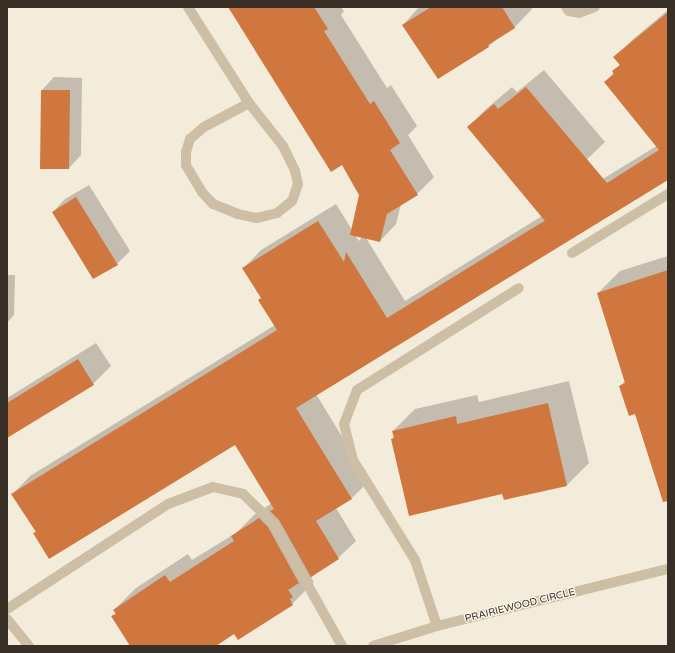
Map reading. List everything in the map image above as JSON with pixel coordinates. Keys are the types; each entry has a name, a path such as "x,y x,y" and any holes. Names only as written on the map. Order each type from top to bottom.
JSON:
{"street":[{"path":"188,7 249,103 283,146 295,171 298,184 292,201 277,213 256,218 238,214 213,204 202,192 186,164 186,152 190,139 204,127 249,103"},
{"path":"566,7 569,11 579,13 595,7"},
{"path":"572,253 668,194"},
{"path":"437,626 415,560 353,460 344,424 357,390 519,288"},
{"path":"7,609 168,504 213,488 244,494 273,523 342,646"},
{"name":"PRAIRIEWOOD CIRCLE","path":"373,646 437,626 668,569"},
{"path":"7,619 29,646"}],"building":[{"path":"228,7 314,7 328,29 324,31 370,104 374,101 400,143 390,150 418,195 387,214 380,242 350,235 359,195 342,165 331,172"},
{"path":"431,7 502,7 515,28 488,45 489,47 438,79 402,25"},
{"path":"668,12 668,180 296,408 352,499 316,521 339,559 311,577 279,520 270,511 274,509 235,445 49,559 33,533 36,532 11,494 277,330 258,300 261,298 242,268 318,221 344,262 346,252 387,318 545,221 467,127 494,104 498,109 526,87 607,183 659,150 604,82 614,74 612,71 620,65 613,57"},
{"path":"41,90 70,90 69,169 40,169"},
{"path":"76,197 118,265 93,279 52,212"},
{"path":"668,270 668,501 663,502 635,414 629,416 619,386 625,383 597,293"},
{"path":"78,359 94,385 7,438 7,403"},
{"path":"548,403 567,486 504,500 502,494 409,516 391,439 394,438 392,431 456,416 457,424"},
{"path":"259,518 268,527 299,583 288,590 293,597 290,599 293,605 238,640 234,634 216,646 130,646 111,616 116,614 113,610 165,575 170,582 234,541 231,536"}]}
